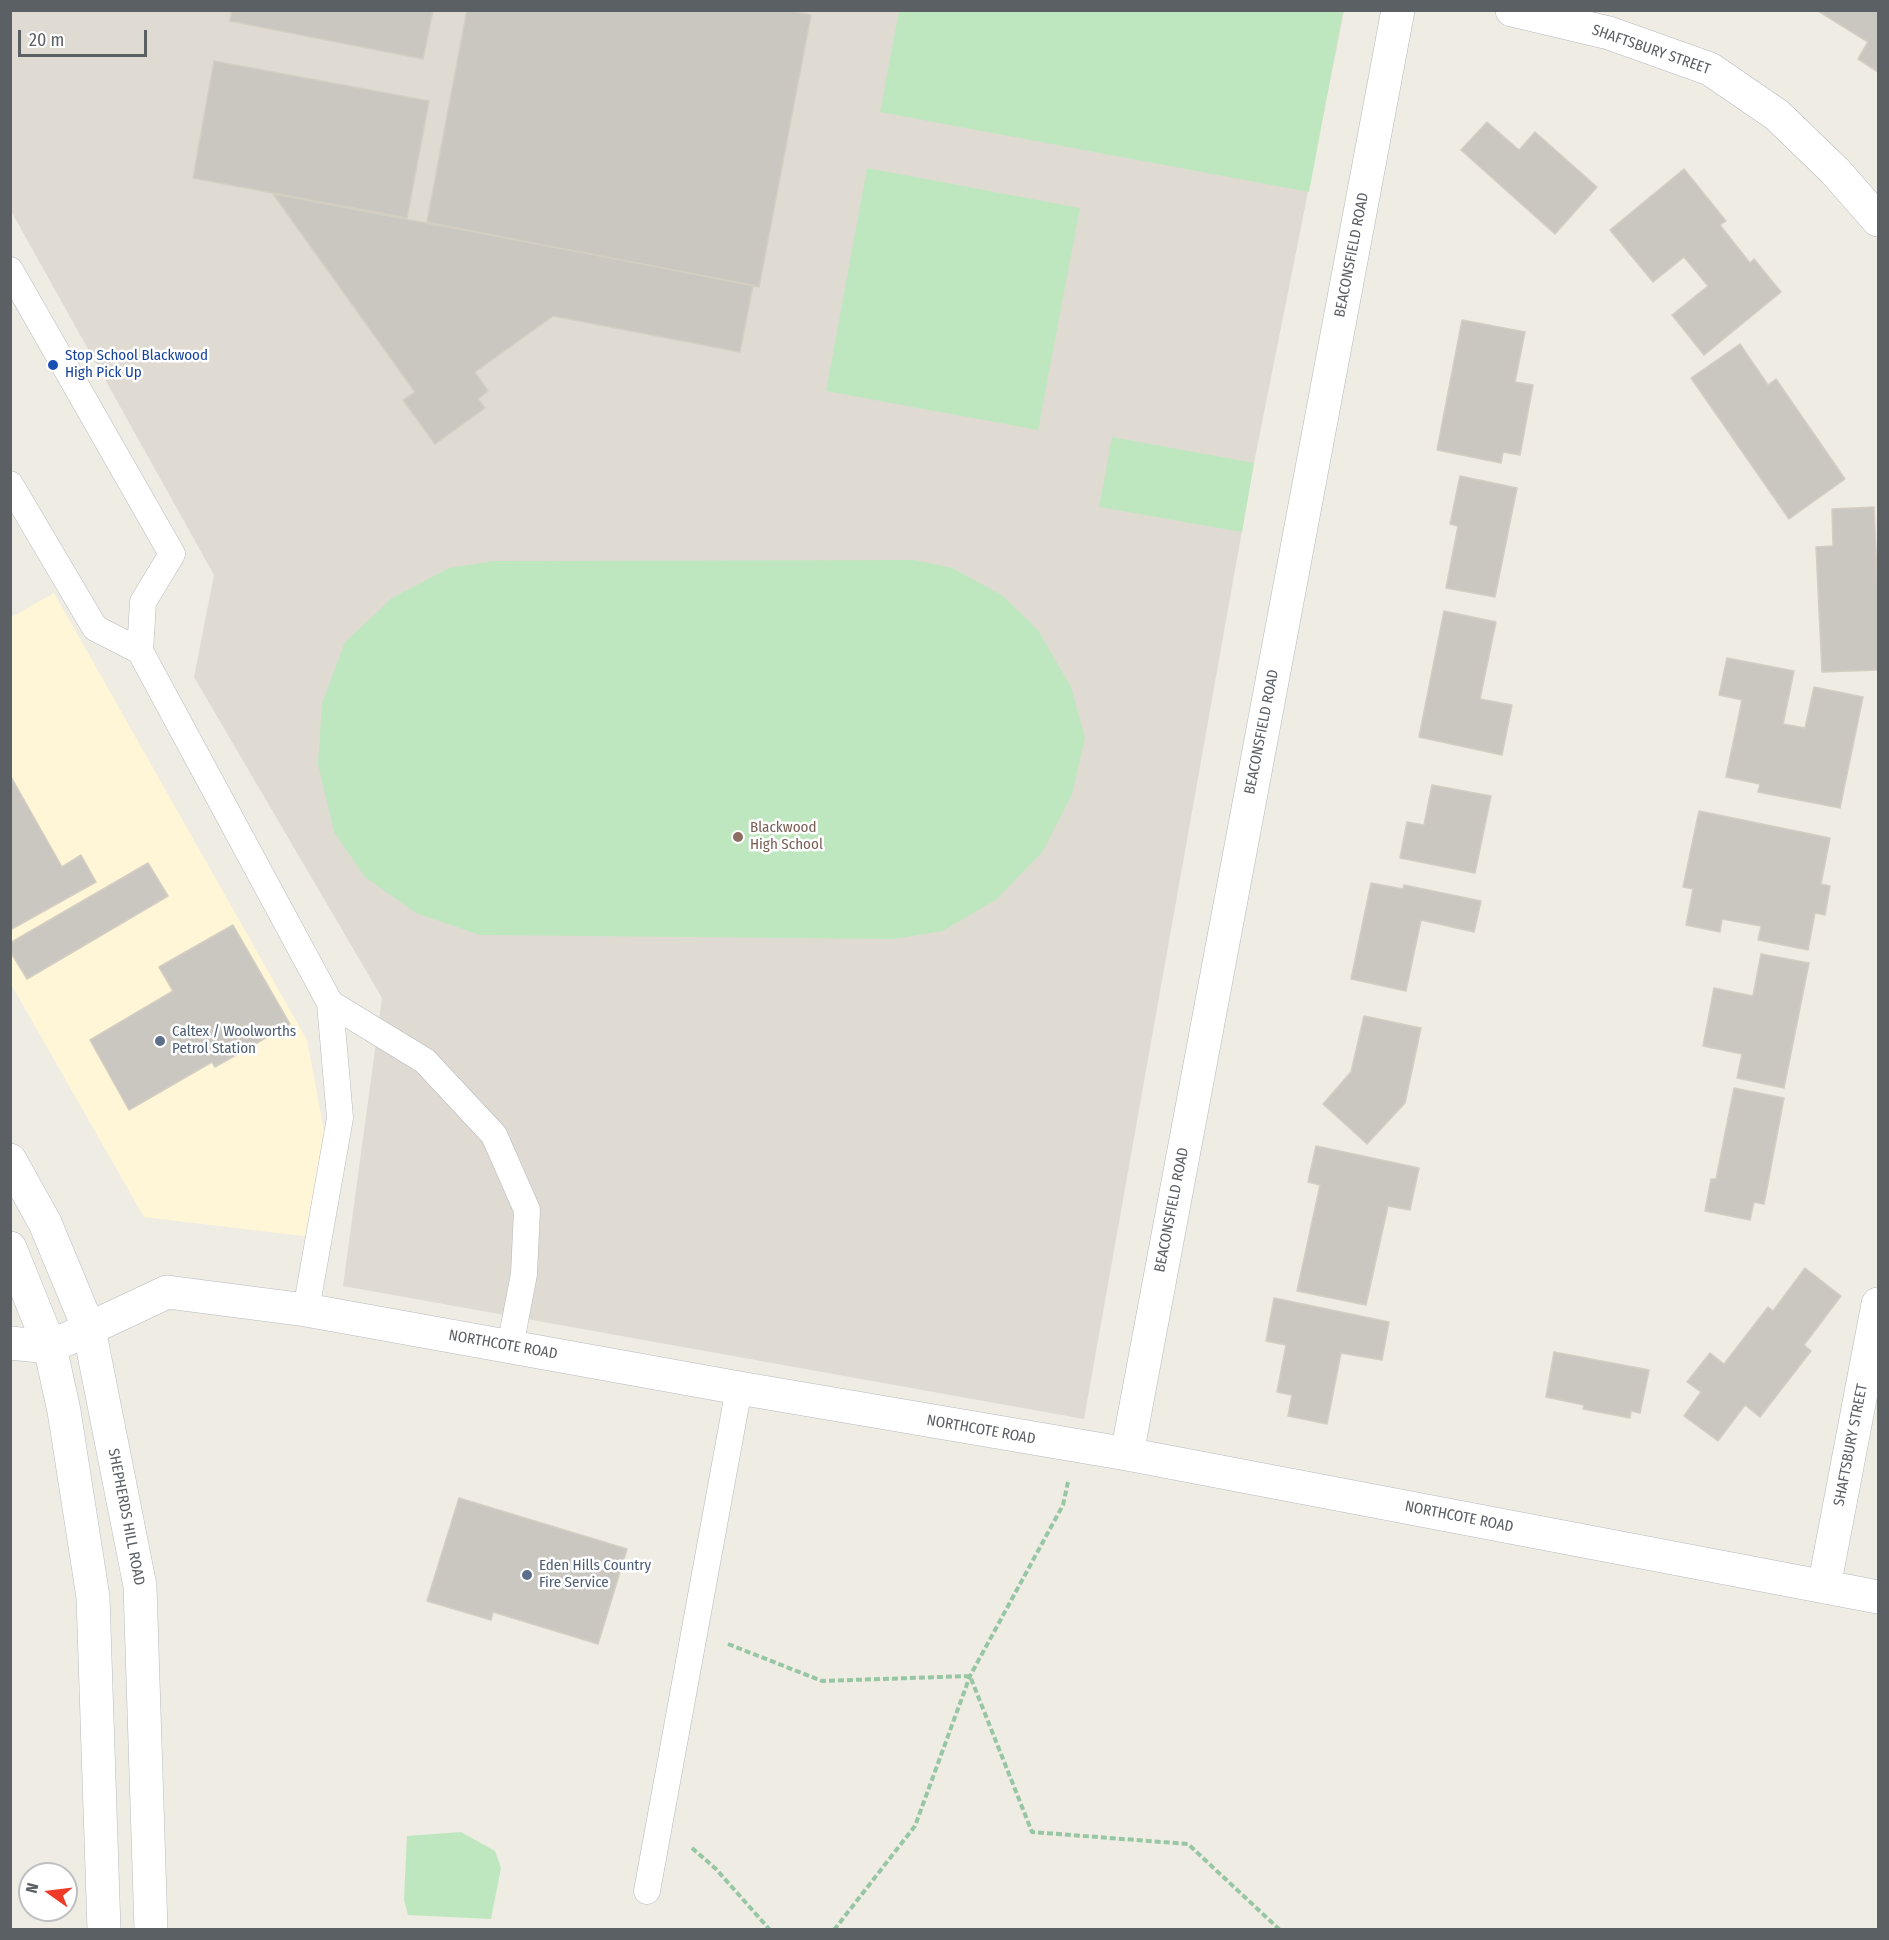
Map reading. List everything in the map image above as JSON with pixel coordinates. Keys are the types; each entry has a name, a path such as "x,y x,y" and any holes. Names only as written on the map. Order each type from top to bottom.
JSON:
{"street":[{"name":"BEACONSFIELD ROAD","path":"1127,1454 1398,10"},
{"name":"SHAFTSBURY STREET","path":"1512,10 1609,33 1710,69 1777,115 1835,171 1878,220"},
{"name":"SHEPHERDS HILL ROAD","path":"10,1160 45,1223 89,1329 140,1586 151,1929"},
{"path":"10,1248 50,1347 64,1411 93,1597 104,1929"},
{"name":"NORTHCOTE ROAD","path":"50,1347 167,1292 306,1310 739,1388 1127,1454 1878,1597"},
{"name":"SHAFTSBURY STREET","path":"1824,1587 1878,1304"},
{"path":"10,1343 50,1347"}],"lane":[{"path":"10,270 172,554 143,602 140,651 330,1003 340,1119 306,1310"},
{"path":"10,484 95,628 140,651"},
{"path":"330,1003 425,1061 494,1136 527,1210 524,1274 510,1347"},
{"path":"647,1891 739,1388"}],"path":[{"path":"834,1929 915,1826 970,1676 1063,1504 1077,1446"},
{"path":"694,1631 822,1681 970,1676"},
{"path":"970,1676 1032,1832 1188,1845 1280,1929"},
{"path":"660,1821 716,1869 770,1929"}],"shaded area":[{"name":"Blackwood High School","path":"10,11 1344,11 1254,463 1084,1419 343,1286 382,998 194,677 214,575 11,211"},
{"path":"54,593 307,1040 324,1131 311,1237 144,1217 11,984 10,618"}],"green space":[{"path":"899,11 1343,11 1309,192 880,112"},
{"path":"867,168 1080,208 1038,430 826,391"},
{"path":"1112,437 1254,463 1242,532 1099,507"},
{"path":"914,560 952,568 1002,595 1038,630 1071,687 1085,738 1072,794 1043,851 997,899 943,931 894,939 480,935 416,913 365,877 334,832 318,764 322,703 345,642 392,598 449,568 494,561"},
{"path":"461,1832 495,1851 501,1868 491,1919 408,1915 404,1900 407,1836"}],"building":[{"path":"232,10 433,10 423,59 230,21"},
{"path":"467,10 786,10 811,15 759,287 427,222"},
{"path":"1878,10 1878,72 1858,59 1868,42 1818,11"},
{"path":"214,61 429,101 407,218 193,178"},
{"path":"1487,122 1519,150 1535,132 1597,187 1555,234 1461,150"},
{"path":"1684,169 1726,221 1720,225 1750,263 1754,259 1781,292 1704,355 1672,315 1708,286 1684,257 1653,282 1610,230"},
{"path":"273,194 753,285 740,352 553,316 475,372 488,391 478,399 485,408 435,444 403,400 415,392"},
{"path":"1462,320 1525,332 1515,382 1533,385 1520,455 1503,452 1501,463 1437,450"},
{"path":"1740,344 1768,385 1776,379 1845,479 1789,519 1691,378"},
{"path":"1460,476 1517,488 1495,597 1446,588 1458,526 1450,524"},
{"path":"1874,507 1878,593 1878,670 1822,672 1816,547 1833,546 1832,509"},
{"path":"1444,611 1496,622 1480,699 1512,705 1502,755 1419,737"},
{"path":"1727,658 1794,671 1783,724 1805,728 1814,687 1863,697 1840,808 1758,792 1760,784 1726,777 1742,700 1719,695"},
{"path":"10,775 62,867 81,855 96,882 10,930"},
{"path":"1432,785 1491,796 1475,873 1400,858 1407,822 1424,825"},
{"path":"1699,811 1830,838 1821,884 1830,886 1825,915 1815,913 1808,950 1758,940 1761,926 1722,919 1720,932 1686,925 1693,889 1683,887"},
{"path":"148,863 168,896 27,979 10,951 10,943"},
{"path":"1371,883 1403,889 1404,885 1481,901 1474,932 1421,920 1406,991 1351,979"},
{"path":"233,925 290,1024 215,1067 212,1062 129,1110 90,1040 173,991 159,967"},
{"path":"1761,954 1809,963 1784,1088 1737,1078 1742,1054 1703,1046 1714,988 1753,996"},
{"path":"1364,1016 1421,1028 1405,1103 1367,1144 1323,1104 1351,1072"},
{"path":"1734,1088 1784,1098 1764,1204 1754,1202 1750,1220 1705,1211 1711,1179 1716,1179"},
{"path":"1316,1146 1419,1168 1410,1210 1388,1206 1366,1305 1297,1291 1320,1185 1308,1182"},
{"path":"1805,1268 1841,1296 1804,1345 1811,1351 1760,1417 1745,1405 1718,1441 1684,1416 1701,1392 1687,1382 1710,1353 1724,1364 1768,1307 1773,1311"},
{"path":"1274,1298 1389,1322 1382,1360 1341,1353 1327,1424 1288,1416 1292,1395 1277,1392 1286,1345 1266,1341"},
{"path":"1554,1352 1649,1370 1640,1413 1631,1411 1630,1418 1583,1409 1584,1405 1546,1397"},
{"name":"Eden Hills Country Fire Service","path":"459,1498 627,1549 598,1644 493,1612 491,1620 427,1601"}],"place":[{"name":"Stop School Blackwood High Pick Up","path":"53,365"},
{"name":"Blackwood High School","path":"738,837"},
{"name":"Caltex / Woolworths Petrol Station","path":"160,1041"},
{"name":"Eden Hills Country Fire Service","path":"527,1575"}]}
